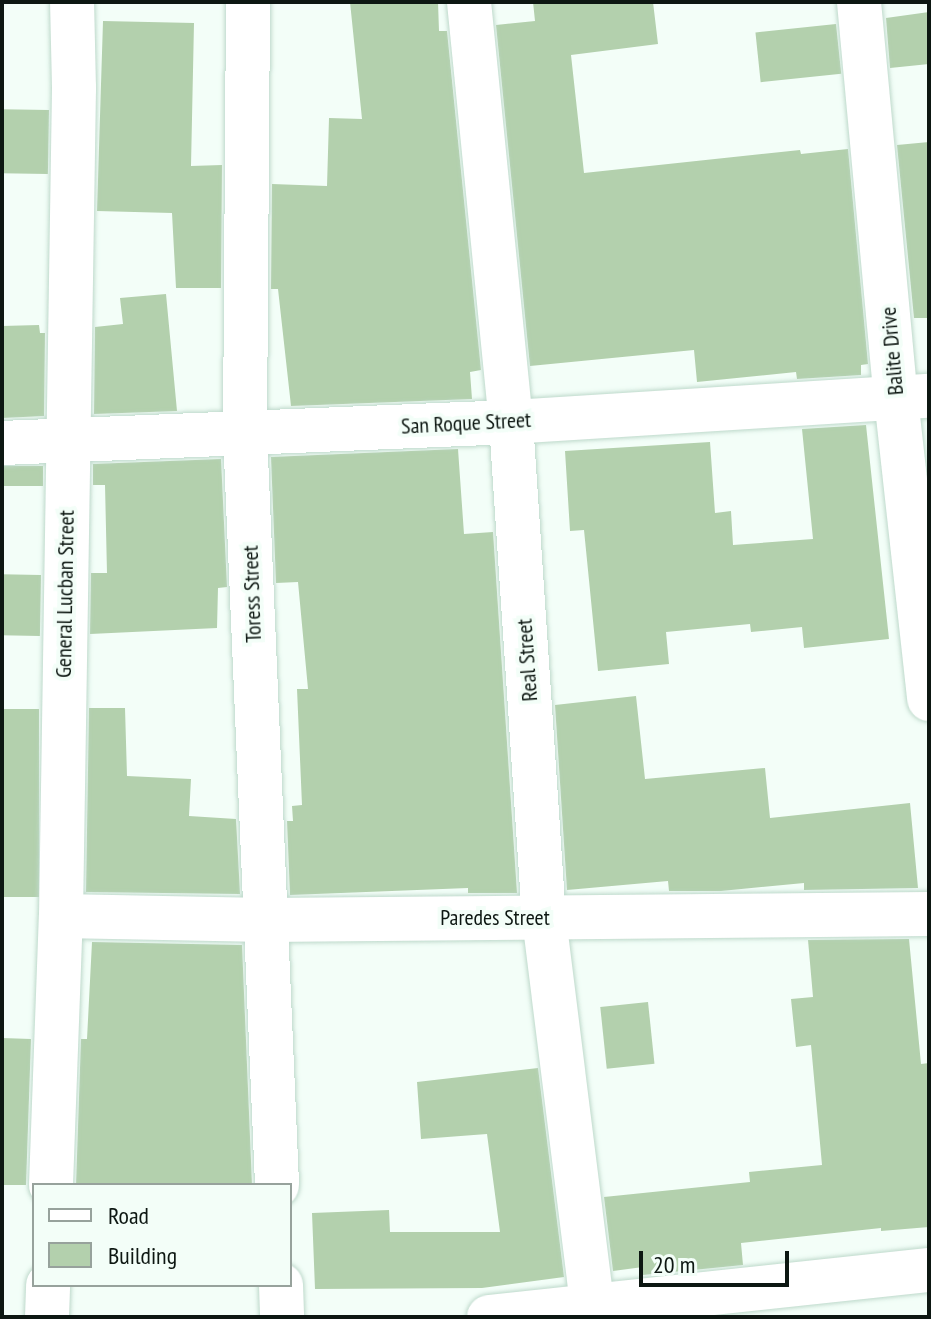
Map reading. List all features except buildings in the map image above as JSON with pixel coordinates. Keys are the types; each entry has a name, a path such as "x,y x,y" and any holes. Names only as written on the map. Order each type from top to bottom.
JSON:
{"street":[{"name":"General Lucban Street","path":"51,1183 61,916 74,88 72,2"},
{"name":"Toress Street","path":"248,2 245,433 277,1183"},
{"name":"Real Street","path":"469,2 511,422 544,918 593,1311"},
{"name":"Balite Drive","path":"859,2 912,397 929,699"},
{"name":"San Roque Street","path":"2,443 511,422 912,397"},
{"name":"Paredes Street","path":"61,916 266,920 929,914"},
{"path":"489,1317 593,1311 929,1270"},
{"path":"47,1317 48,1287"},
{"path":"281,1287 282,1317"}]}
